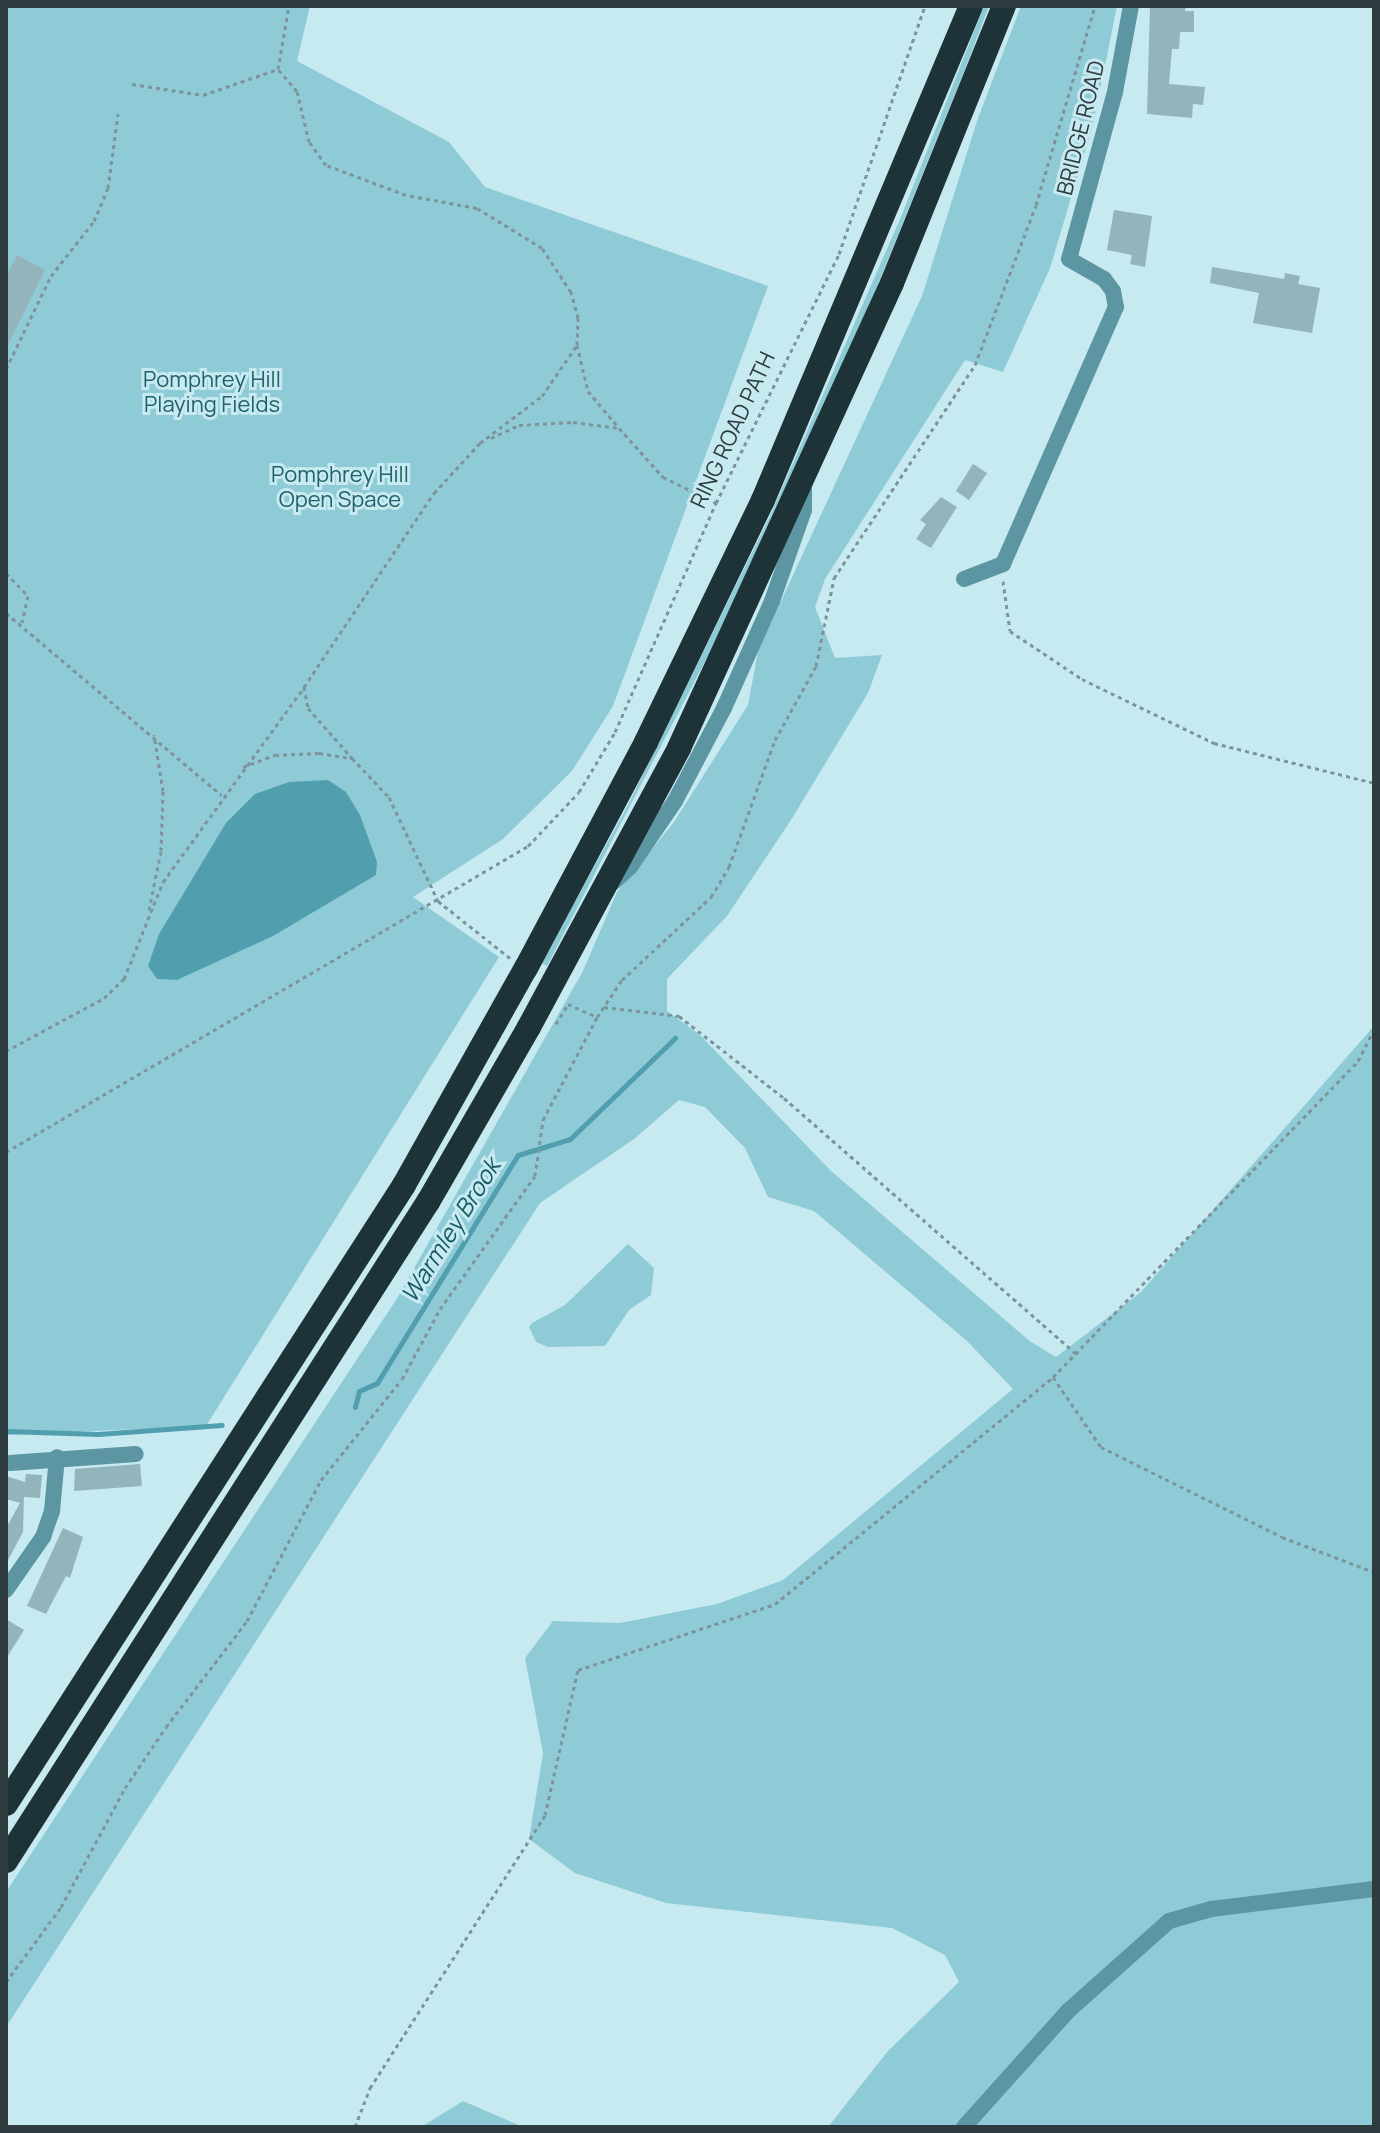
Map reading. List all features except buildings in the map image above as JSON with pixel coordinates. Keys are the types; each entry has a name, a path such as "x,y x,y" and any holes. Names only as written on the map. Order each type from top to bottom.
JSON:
{"highway":[{"path":"6,1804 404,1185 526,968 646,742 763,500 971,6"},
{"path":"6,1861 428,1202 601,894 679,748 892,283 1004,6"}],"street":[{"name":"BRIDGE ROAD","path":"995,568 1003,564 1024,520 1116,307 1113,291 1104,279 1069,259 1115,92 1131,6"},
{"path":"964,579 995,568"},
{"path":"10,1463 57,1457 136,1454"},
{"path":"6,1590 43,1537 52,1511 57,1457"},
{"path":"964,2127 1068,2011 1169,1921 1211,1909 1374,1889"}],"path":[{"path":"289,6 278,69 301,99 309,142 326,165 406,195 477,208 542,248 571,292 578,318 577,345 588,391 663,477 716,503"},
{"name":"RING ROAD PATH","path":"6,1152 528,846 579,792 615,732 716,503 839,254 925,6"},
{"path":"6,1982 61,1907 158,1739 247,1621 321,1480 402,1379 440,1309 535,1176 540,1134 597,1017 622,980 711,897 729,867 775,740 816,666 834,578 975,365 1036,205 1095,6"},
{"path":"132,84 203,95 278,69"},
{"path":"6,369 51,276 94,221 104,199 118,114"},
{"path":"6,1051 104,998 124,979 163,882 221,795 304,687 434,493 480,443 542,396 577,345"},
{"path":"480,443 519,425 573,422 619,428"},
{"path":"995,568 1003,581 1010,631 1082,679 1214,743 1374,783"},
{"path":"6,573 28,596 29,610 21,623"},
{"path":"6,613 154,735 221,795"},
{"path":"304,687 308,708 389,797 438,901"},
{"path":"147,917 161,851 163,791 154,735"},
{"path":"242,767 275,755 319,753 352,758"},
{"path":"568,1004 597,1017"},
{"path":"604,1007 679,1016 784,1098 1075,1353"},
{"path":"355,2127 370,2088 545,1815 578,1670 775,1604 1053,1377 1358,1061 1374,1030"},
{"path":"1053,1377 1101,1447 1282,1537 1374,1572"}],"green space":[{"name":"Pomphrey Hill Open Space","path":"6,6 310,6 297,61 449,142 485,187 768,286 613,706 572,771 503,839 413,897 499,957 206,1426 6,1435"},
{"path":"984,6 989,6 962,77 854,343 715,642 547,966 541,963 627,807 769,518 901,217"},
{"path":"1021,6 1117,6 1093,125 1050,268 1003,372 965,360 825,579 815,607 835,658 882,655 868,693 791,820 727,916 667,979 667,1011 700,1035 831,1171 1031,1342 1056,1357 1141,1292 1374,1026 1374,2127 828,2127 888,2051 959,1982 945,1955 892,1928 666,1903 575,1873 529,1839 543,1753 525,1658 553,1621 620,1623 717,1604 783,1580 1013,1389 967,1341 814,1211 768,1197 745,1148 705,1107 679,1100 634,1139 540,1203 6,2027 6,1892 396,1300 583,971 617,892 674,822 748,705 758,651 922,296 977,121"},
{"path":"628,1244 654,1268 651,1295 629,1310 605,1346 548,1347 536,1342 529,1327 532,1323 565,1305"},
{"path":"463,2101 523,2127 421,2127"}],"shaded area":[{"path":"328,780 346,792 360,815 377,862 376,875 273,936 177,980 157,979 148,966 159,934 226,823 255,794 289,782"}],"waterway":[{"name":"Warmley Brook","path":"355,1407 359,1391 377,1383 518,1155 570,1139 675,1038"},
{"name":"Warmley Brook","path":"6,1431 98,1434 222,1425"}],"park label":[{"name":"Pomphrey Hill Playing Fields","path":"212,392"}]}
